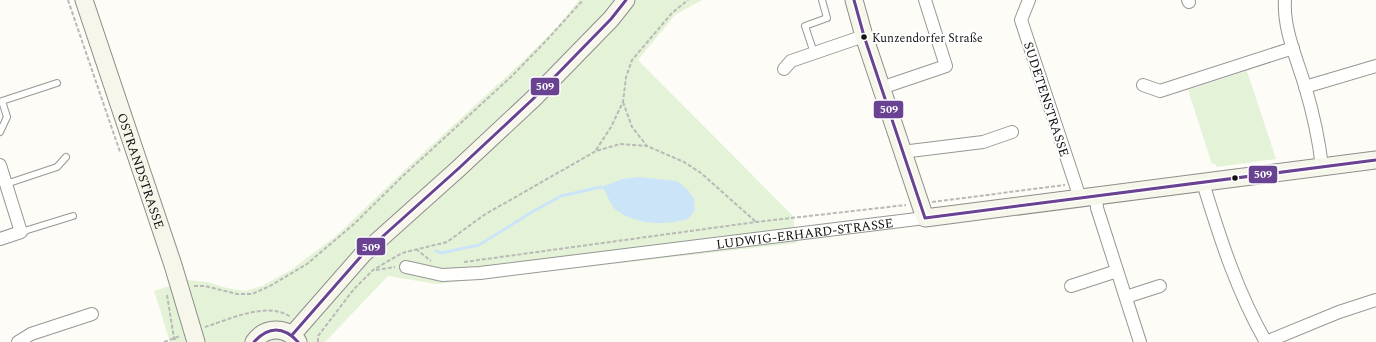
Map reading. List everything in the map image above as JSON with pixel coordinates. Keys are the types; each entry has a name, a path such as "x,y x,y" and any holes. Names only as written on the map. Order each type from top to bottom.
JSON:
{"street":[{"name":"OSTRANDSTRASSE","path":"84,0 174,290 194,337"},
{"path":"254,342 260,335 270,330 282,330 298,334 343,276 363,254 458,169 532,99 611,19 626,0"},
{"path":"854,0 864,36 922,210"},
{"path":"881,88 946,66 925,0"},
{"name":"SUDETENSTRASSE","path":"1029,0 1021,20 1088,197 1097,208 1140,342"},
{"path":"1285,0 1285,19 1316,127 1322,167"},
{"path":"784,69 791,61 864,36"},
{"path":"1143,85 1160,91 1293,48"},
{"path":"1305,87 1376,66"},
{"path":"902,152 982,142 1012,132"},
{"name":"LUDWIG-ERHARD-STRASSE","path":"406,267 442,275 480,273 922,210 1088,197 1376,160"},
{"path":"0,165 21,232 0,239"},
{"path":"1203,182 1232,270 1249,311 1266,342 1339,312 1376,300"},
{"path":"1071,286 1117,271"},
{"path":"1126,298 1160,286"},
{"path":"18,342 31,334 92,314"}],"lane":[{"path":"814,53 805,26 827,18 822,0"},
{"path":"0,132 7,118 1,97 58,83"},
{"path":"6,184 56,167 66,157"},
{"path":"21,232 73,216"}],"path":[{"path":"68,0 120,154"},
{"path":"176,342 174,338 174,290 192,286 205,286 237,294 252,294 270,286 307,264 354,224 405,174 512,76 583,0"},
{"path":"596,151 611,128 623,102 626,77 632,60 672,13 688,0"},
{"path":"623,102 632,127 647,146"},
{"path":"318,342 318,336 354,289 373,270 402,253 447,242 484,216 596,151 620,144 647,146 684,162 702,172 756,222"},
{"path":"463,262 756,222 922,210"},
{"path":"416,249 426,258 435,263"},
{"path":"373,270 392,267 406,267"},
{"path":"164,342 174,338 194,337 254,311 269,310 286,314 298,334 318,336"}],"green space":[{"path":"579,0 702,0 675,15 638,60 793,216 797,243 436,284 388,276 325,342 170,342 154,291 188,280 207,282 227,288 245,291 262,286 291,270 336,236 408,167 520,64 560,24"},
{"path":"1247,71 1276,159 1217,167 1215,164 1212,164 1188,90"}],"water":[{"path":"639,177 677,181 688,190 694,199 695,210 688,219 664,223 640,221 617,211 601,187 623,179"}],"waterway":[{"path":"436,251 441,253 479,245 561,196 601,187"}],"transit line":[{"name":"509","path":"292,335 363,254 533,99 611,19 626,0"},
{"name":"509","path":"854,0 864,36 925,218"},
{"name":"509","path":"925,218 1376,160"},
{"name":"509","path":"254,342 265,333 276,330 287,333 298,342"}],"place":[{"name":"Kunzendorfer Straße","path":"864,37"}]}
